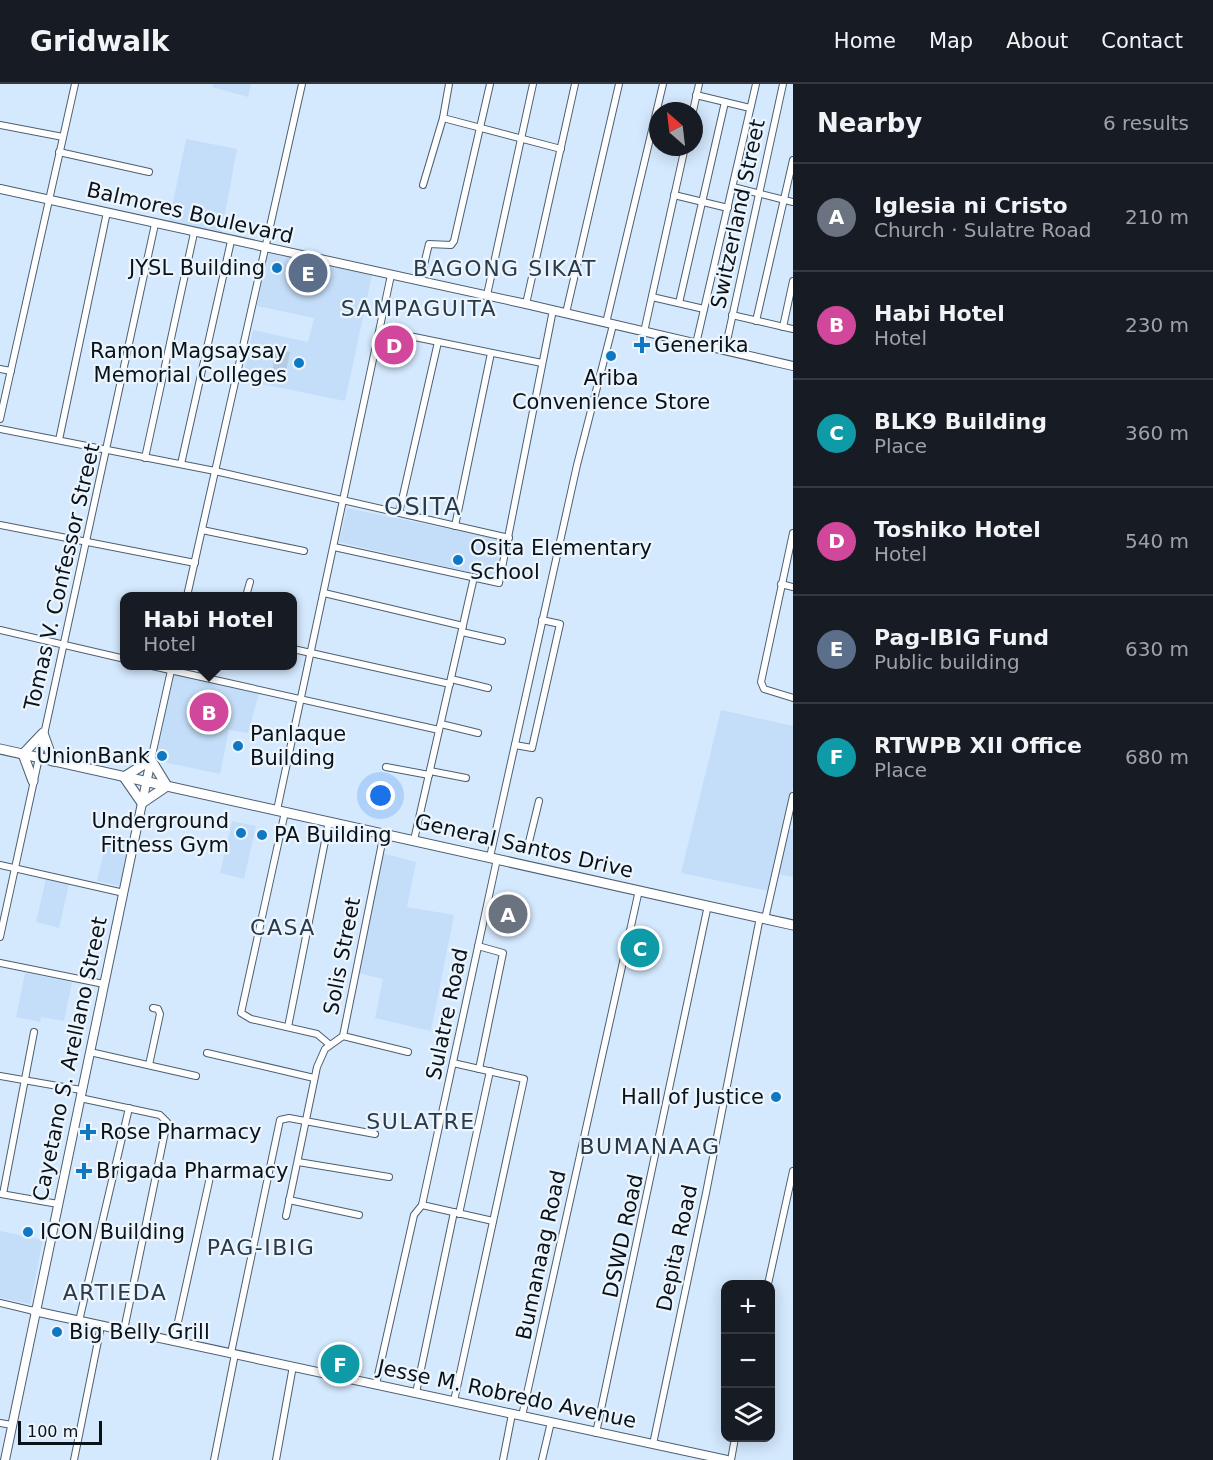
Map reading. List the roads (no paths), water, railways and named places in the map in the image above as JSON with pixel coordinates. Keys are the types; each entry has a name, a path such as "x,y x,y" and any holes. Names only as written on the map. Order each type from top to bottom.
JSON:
{"highway":[{"path":"33,781 23,754 43,733 53,761"},
{"name":"General Santos Drive","path":"0,749 793,925"},
{"path":"150,760 168,786 142,803 124,777 150,760"}],"main road":[{"name":"Balmores Boulevard","path":"0,189 265,249 487,295 793,366"},
{"name":"Cayetano S. Arellano Street","path":"5,1460 34,1311 124,893 150,760"},
{"name":"Jesse M. Robredo Avenue","path":"34,1311 729,1460"}],"street":[{"path":"0,419 75,84"},
{"path":"188,592 302,84"},
{"path":"423,185 443,118 449,84"},
{"path":"420,281 429,244 451,245 454,241 490,84"},
{"path":"487,295 533,84"},
{"path":"526,304 575,84"},
{"path":"566,313 619,84"},
{"name":"Sulatre Road","path":"376,1384 414,1215 422,1205 478,946 515,745 663,84"},
{"path":"695,102 699,84"},
{"path":"696,344 756,84"},
{"name":"Switzerland Street","path":"725,350 783,84"},
{"path":"696,95 750,108"},
{"path":"679,303 724,102"},
{"path":"443,118 561,149"},
{"path":"0,125 63,137"},
{"path":"59,152 148,172"},
{"path":"644,332 683,156"},
{"path":"756,321 793,160"},
{"path":"733,188 793,202"},
{"path":"674,195 728,208"},
{"path":"59,440 107,212"},
{"name":"Tomas V. Confessor Street","path":"0,937 43,733 108,450 155,224"},
{"path":"145,458 194,233"},
{"path":"182,464 231,241"},
{"path":"329,1044 319,1035 244,1017 242,1011 281,829 281,811 301,699 391,275"},
{"path":"783,327 793,281"},
{"path":"652,297 705,309"},
{"path":"334,547 499,583 553,310"},
{"path":"732,315 793,329"},
{"path":"380,330 543,363"},
{"path":"399,513 438,342"},
{"path":"455,526 491,353"},
{"path":"0,369 10,371"},
{"path":"0,429 215,471 509,538"},
{"path":"0,525 195,563"},
{"path":"202,530 304,551"},
{"path":"793,533 761,682 764,689 769,692 793,698"},
{"path":"414,840 474,577"},
{"path":"247,592 250,582"},
{"path":"782,584 793,587"},
{"path":"324,593 502,641"},
{"path":"515,745 532,748 560,624 542,620"},
{"path":"0,630 120,658"},
{"path":"297,651 488,688"},
{"name":"Cayetano S. Arellano Street","path":"150,760 171,670"},
{"path":"179,670 301,699 478,733"},
{"path":"386,766 466,778"},
{"name":"Depita Road","path":"653,1444 762,918 793,796"},
{"path":"527,850 539,801"},
{"path":"288,1027 329,821"},
{"name":"Solis Street","path":"286,1216 314,1078 322,1053 329,1044 343,1036 384,833"},
{"path":"0,865 124,893"},
{"name":"Bumanaag Road","path":"522,1416 639,890"},
{"name":"DSWD Road","path":"596,1433 630,1283 708,905"},
{"path":"478,946 503,954 479,1069"},
{"path":"0,963 104,984"},
{"path":"149,1065 160,1014 158,1009 153,1008"},
{"path":"34,1032 2,1194 58,1204"},
{"path":"343,1036 408,1052"},
{"path":"90,1052 196,1076"},
{"path":"207,1053 314,1078"},
{"path":"453,1063 524,1078 454,1401"},
{"path":"416,1393 490,1071"},
{"path":"0,1076 81,1094 160,1115 166,1119 168,1125 124,1330"},
{"path":"79,1321 129,1108"},
{"path":"214,1460 279,1122 286,1118 375,1134"},
{"path":"298,1162 389,1177"},
{"path":"769,1280 793,1171"},
{"path":"174,1340 210,1177"},
{"path":"289,1200 359,1215"},
{"path":"422,1205 493,1221"},
{"path":"0,1303 34,1311"},
{"path":"74,1460 101,1326"},
{"path":"276,1460 293,1366"},
{"path":"503,1460 512,1414"},
{"path":"542,1460 551,1422"},
{"path":"0,1423 12,1425"},
{"path":"729,1460 734,1442"}],"place":[{"name":"JYSL Building","path":"277,268"},
{"name":"Pag-IBIG Fund","path":"308,273"},
{"name":"Toshiko Hotel","path":"394,345"},
{"name":"Generika","path":"642,345"},
{"name":"Ariba Convenience Store","path":"611,356"},
{"name":"Ramon Magsaysay Memorial Colleges","path":"299,363"},
{"name":"Osita Elementary School","path":"458,560"},
{"name":"Habi Hotel","path":"209,712"},
{"name":"Panlaque Building","path":"238,746"},
{"name":"UnionBank","path":"162,756"},
{"name":"Underground Fitness Gym","path":"241,833"},
{"name":"PA Building","path":"262,835"},
{"name":"Iglesia ni Cristo","path":"508,914"},
{"name":"BLK9 Building","path":"640,948"},
{"name":"Hall of Justice","path":"776,1097"},
{"name":"Rose Pharmacy","path":"88,1132"},
{"name":"Brigada Pharmacy","path":"84,1171"},
{"name":"ICON Building","path":"28,1232"},
{"name":"Big Belly Grill","path":"57,1332"},
{"name":"RTWPB XII Office","path":"340,1364"}],"district":[{"name":"BAGONG SIKAT","path":"505,268"},
{"name":"SAMPAGUITA","path":"419,308"},
{"name":"OSITA","path":"423,507"},
{"name":"CASA","path":"283,927"},
{"name":"SULATRE","path":"421,1121"},
{"name":"BUMANAAG","path":"650,1146"},
{"name":"PAG-IBIG","path":"261,1247"},
{"name":"ARTIEDA","path":"115,1292"}]}
